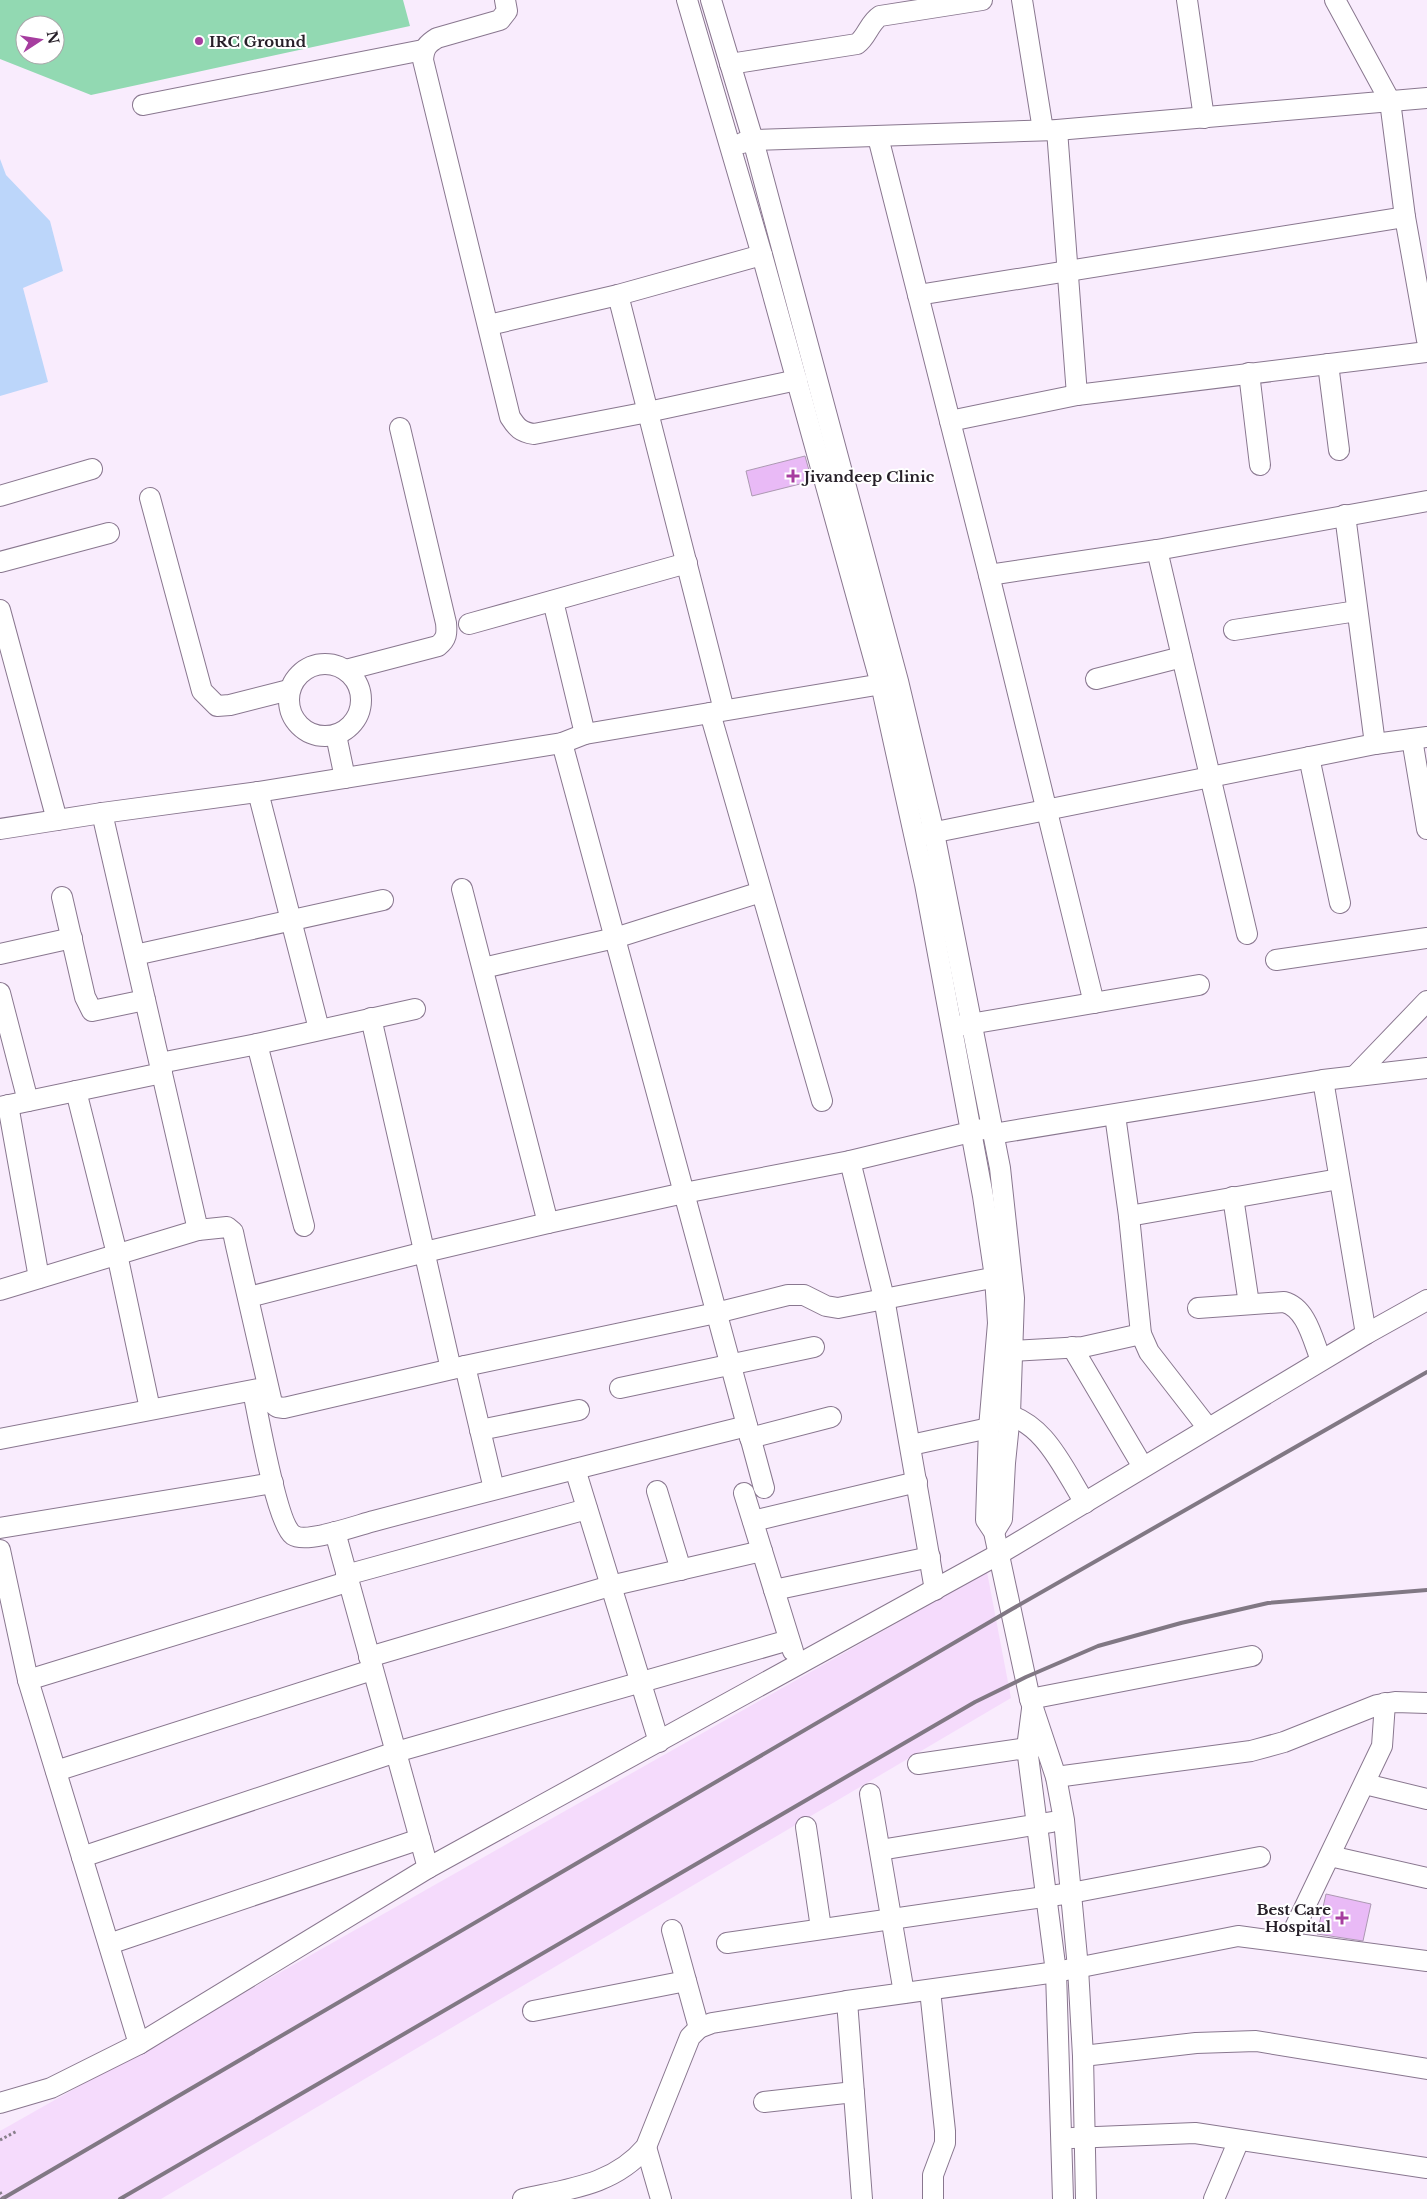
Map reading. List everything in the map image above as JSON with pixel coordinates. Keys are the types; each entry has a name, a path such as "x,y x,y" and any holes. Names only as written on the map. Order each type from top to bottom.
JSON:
{"street":[{"path":"505,0 507,11 500,20 437,38 428,43 424,50 423,60 510,417 517,428 534,434 797,380"},
{"path":"687,0 797,380 840,499"},
{"path":"712,0 753,140 840,499 890,682 934,832 1000,1168 1003,1275 998,1323 997,1417 1005,1463 1002,1519 994,1532 1031,1702 1037,1746 1038,1824 1056,1972 1063,2199"},
{"path":"730,64 856,44 860,41 873,20 880,16 982,0"},
{"path":"1022,0 1050,130 1068,270 1077,395"},
{"path":"1187,0 1204,118"},
{"path":"1335,0 1390,101 1405,217 1418,244 1427,340"},
{"path":"143,104 424,50"},
{"path":"730,146 753,140 1050,130 1427,98"},
{"path":"878,137 989,575 1094,1003"},
{"path":"918,295 1405,217"},
{"path":"489,326 618,295 762,255"},
{"path":"618,295 687,564 717,711 761,892 822,1101"},
{"path":"950,422 1077,395 1427,352"},
{"path":"1328,364 1339,450"},
{"path":"1249,373 1260,465"},
{"path":"346,670 438,646 444,642 447,635 446,623 400,428"},
{"path":"0,496 92,469"},
{"path":"150,498 202,690 218,706 230,705 289,690"},
{"path":"989,575 1157,550 1427,501"},
{"path":"1345,515 1375,744"},
{"path":"0,562 109,533"},
{"path":"1157,550 1247,934"},
{"path":"469,624 687,564"},
{"path":"552,601 584,734"},
{"path":"0,610 57,820"},
{"path":"1234,630 1358,610"},
{"path":"1096,679 1182,656"},
{"path":"327,663 346,670 354,678 361,700 359,711 354,722 346,730 336,735 325,737 314,735 304,730 290,712 289,690 300,673 317,664 327,663"},
{"path":"0,829 258,792 562,743 584,734 890,682"},
{"path":"890,682 914,837 971,1132 1003,1275 1014,1298 1011,1351 997,1417"},
{"path":"336,735 345,778"},
{"path":"914,837 1375,744 1419,738 1427,829"},
{"path":"562,743 764,1488"},
{"path":"1309,757 1340,902"},
{"path":"258,792 319,1029"},
{"path":"102,813 198,1230"},
{"path":"462,889 548,1223"},
{"path":"483,968 615,938 761,892"},
{"path":"62,897 85,997 92,1011 146,1000"},
{"path":"135,955 290,919 383,900"},
{"path":"0,954 72,938"},
{"path":"1276,960 1427,938"},
{"path":"951,1027 1199,985"},
{"path":"0,993 28,1101"},
{"path":"1355,1076 1427,1001"},
{"path":"40,1278 4,1106 76,1091 319,1029 415,1009"},
{"path":"371,1018 425,1252 458,1368 480,1430 494,1489"},
{"path":"257,1044 304,1226"},
{"path":"249,1296 548,1223 684,1193 850,1161 971,1132 993,1131 1115,1115 1323,1080 1427,1068"},
{"path":"1323,1080 1366,1334"},
{"path":"76,1091 117,1254 150,1409"},
{"path":"1115,1115 1129,1216 1141,1334 1149,1352 1208,1428"},
{"path":"850,1161 884,1298 935,1590"},
{"path":"1129,1216 1339,1179"},
{"path":"1233,1197 1249,1304"},
{"path":"0,1290 198,1230 219,1226 228,1227 233,1232 249,1296 273,1483 288,1530 298,1537 307,1538 335,1532 575,1469 748,1432 831,1418"},
{"path":"261,1389 272,1403 277,1407 284,1408 796,1294 804,1295 826,1306 838,1308 1003,1275"},
{"path":"0,2103 51,2088 140,2044 428,1868 797,1667 999,1554 1321,1360 1427,1300"},
{"path":"1198,1308 1284,1302 1295,1306 1300,1311 1321,1360"},
{"path":"1011,1351 1111,1342 1141,1334"},
{"path":"620,1388 814,1347"},
{"path":"1072,1347 1143,1467"},
{"path":"0,1439 261,1389"},
{"path":"480,1430 579,1410"},
{"path":"911,1445 997,1417 1025,1420 1042,1436 1086,1502"},
{"path":"575,1469 659,1742"},
{"path":"753,1521 917,1482"},
{"path":"0,1528 273,1483"},
{"path":"657,1491 681,1570"},
{"path":"744,1493 797,1667"},
{"path":"28,1680 347,1578 587,1509"},
{"path":"335,1532 428,1868"},
{"path":"0,1550 8,1627 28,1680 140,2044"},
{"path":"56,1772 371,1663 610,1586 762,1551"},
{"path":"774,1590 930,1557"},
{"path":"82,1857 396,1752 789,1640"},
{"path":"1031,1702 1252,1656"},
{"path":"1056,1777 1251,1751 1284,1742 1385,1703 1408,1701 1427,1703"},
{"path":"1288,1942 1382,1746 1385,1703"},
{"path":"918,1764 1037,1746"},
{"path":"1037,1746 1056,1777 1064,1820 1078,1968 1083,2056 1086,2199"},
{"path":"1365,1784 1427,1799"},
{"path":"870,1794 904,1993"},
{"path":"880,1850 1064,1820"},
{"path":"806,1827 821,1928"},
{"path":"109,1944 420,1839"},
{"path":"1330,1856 1427,1878"},
{"path":"727,1943 1070,1893 1260,1857"},
{"path":"672,1930 699,2028"},
{"path":"523,2199 600,2182 626,2167 646,2147 690,2037 699,2028 726,2019 1056,1972 1224,1938 1253,1937 1427,1962"},
{"path":"533,2011 686,1980"},
{"path":"930,1990 945,2131 945,2143 933,2176 933,2199"},
{"path":"847,2001 862,2199"},
{"path":"1083,2056 1196,2043 1256,2041 1278,2043 1427,2069"},
{"path":"764,2102 854,2092"},
{"path":"1061,2139 1195,2133 1427,2168"},
{"path":"1214,2199 1239,2140"},
{"path":"646,2147 661,2199"}],"path":[{"path":"0,2140 17,2131"},
{"path":"0,2192 4,2199"}],"shaded area":[{"path":"987,1572 1011,1698 161,2199 0,2199 0,2131"}],"green space":[{"name":"IRC Ground","path":"0,0 403,0 410,26 91,95 15,65 65,65 65,15 15,15 15,65 0,59"}],"water":[{"path":"0,159 6,175 50,221 63,271 23,288 48,382 0,396"}],"building":[{"path":"805,456 812,481 752,496 746,471"},
{"path":"1326,1894 1371,1904 1363,1941 1317,1934"}],"railway":[{"path":"2,2199 1012,1609 1427,1372"},
{"path":"120,2199 975,1702 1026,1677 1098,1646 1181,1623 1268,1603 1427,1590"}],"place":[{"name":"IRC Ground","path":"199,41"},
{"name":"Jivandeep Clinic","path":"793,476"},
{"name":"Best Care Hospital","path":"1342,1918"}]}
